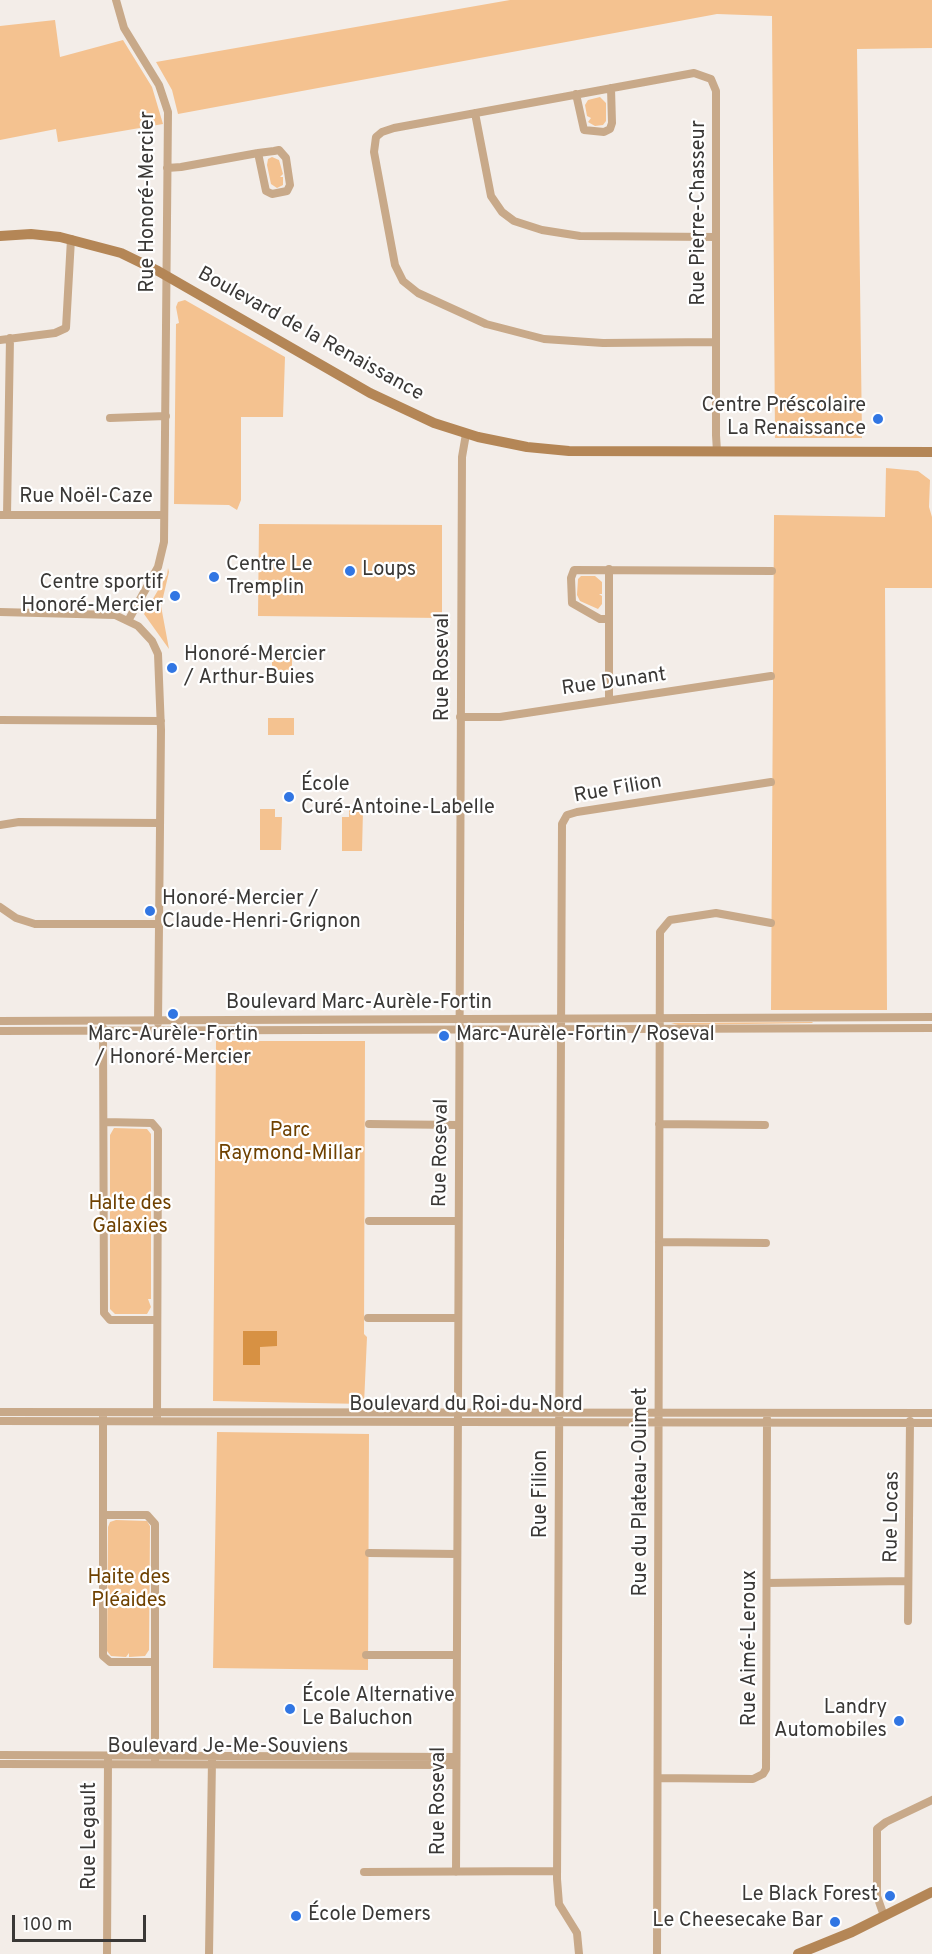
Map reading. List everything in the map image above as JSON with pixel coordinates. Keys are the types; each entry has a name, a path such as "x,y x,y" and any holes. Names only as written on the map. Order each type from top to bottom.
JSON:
{"street":[{"name":"Rue Honoré-Mercier","path":"116,0 124,28 163,95 168,112 164,515 160,562 129,619"},
{"name":"Rue Pierre-Chasseur","path":"716,342 603,343 544,339 486,324 418,293 403,281 395,265 374,152 376,137 388,129 694,73 705,74 714,81 717,452"},
{"path":"576,94 584,130 604,132 610,129 612,123 611,88"},
{"path":"475,113 491,196 502,212 514,221 548,232 580,236 716,237"},
{"path":"167,168 276,150 284,153 290,183 287,191 272,194 266,191 258,153"},
{"name":"Boulevard de la Renaissance","path":"0,236 36,235 71,239 114,250 165,275 370,393 434,423 466,434 518,446 569,452 932,452"},
{"path":"0,340 55,333 66,328 71,239"},
{"name":"Rue Noël-Caze","path":"10,338 4,449 4,515 164,515"},
{"path":"110,418 166,416"},
{"name":"Rue Roseval","path":"456,1872 460,717 462,457 466,434"},
{"path":"609,569 609,700"},
{"path":"608,619 600,618 576,606 570,596 574,570 772,571"},
{"path":"0,612 102,612 129,619 148,636 158,654 160,721 158,1031"},
{"name":"Rue Dunant","path":"460,717 496,717 771,676"},
{"path":"0,720 160,721"},
{"name":"Rue Filion","path":"560,1020 562,827 564,818 584,811 771,783"},
{"path":"0,825 19,822 160,823"},
{"path":"0,907 15,918 36,924 159,924"},
{"path":"659,1029 660,932 668,921 716,913 771,923"},
{"name":"Boulevard Marc-Aurèle-Fortin","path":"0,1021 932,1017"},
{"path":"103,1020 104,1313 110,1320 158,1320"},
{"path":"560,1020 560,1029"},
{"name":"Boulevard Marc-Aurèle-Fortin","path":"0,1031 932,1028"},
{"name":"Rue Filion","path":"560,1029 557,1871 558,1900 577,1933 579,1954"},
{"name":"Rue du Plateau-Ouimet","path":"657,1954 659,1029"},
{"path":"104,1122 150,1123 154,1124 158,1130 156,1422"},
{"path":"369,1124 458,1125"},
{"path":"659,1124 765,1125"},
{"path":"369,1221 458,1221"},
{"path":"659,1242 766,1243"},
{"path":"368,1318 457,1318"},
{"name":"Boulevard du Roi-du-Nord","path":"0,1412 157,1412 659,1424 932,1413"},
{"path":"103,1412 103,1656 110,1662 155,1662"},
{"name":"Boulevard du Roi-du-Nord","path":"0,1421 156,1422 659,1414 932,1424"},
{"name":"Rue Locas","path":"908,1621 910,1414"},
{"name":"Rue Aimé-Leroux","path":"658,1778 753,1779 765,1772 767,1762 767,1419"},
{"path":"103,1515 147,1515 154,1521 155,1764"},
{"path":"369,1553 457,1554"},
{"path":"767,1583 908,1581"},
{"path":"366,1655 456,1655"},
{"name":"Boulevard Je-Me-Souviens","path":"0,1755 212,1755 456,1761"},
{"name":"Rue Legault","path":"107,1954 108,1755"},
{"path":"209,1954 212,1755"},
{"name":"Boulevard Je-Me-Souviens","path":"0,1764 212,1765 456,1761"},
{"path":"884,1916 877,1896 877,1829 882,1824 932,1800"},
{"path":"364,1872 557,1871"},
{"path":"798,1954 932,1892"}],"green space":[{"path":"510,0 932,0 932,48 857,49 862,438 775,438 772,16 717,14 178,114 172,90 156,62"},
{"path":"55,20 60,57 123,40 152,87 163,124 58,142 56,129 0,140 0,26"},
{"path":"600,97 606,103 606,121 603,125 595,126 588,122 591,118 587,116 585,105 588,100"},
{"path":"272,157 279,160 283,174 280,177 283,177 283,185 277,188 271,184 267,165 268,159"},
{"path":"185,300 285,357 283,417 241,417 241,500 237,510 229,505 174,504 176,324 179,323 176,307 178,302"},
{"path":"886,468 918,471 930,480 929,507 932,517 932,588 885,588 887,1010 771,1010 774,515 885,517"},
{"name":"Loups","path":"259,524 442,525 442,618 258,616"},
{"path":"168,568 169,572 161,606 169,649 144,614 167,575"},
{"path":"581,576 595,576 602,582 602,594 599,594 602,596 602,604 598,609 580,601 577,595 578,579"},
{"path":"272,651 292,651 292,672 272,672"},
{"path":"268,718 294,718 294,735 268,735"},
{"path":"260,809 275,809 275,817 282,817 281,850 260,850"},
{"path":"349,810 363,810 362,851 342,851 342,817 349,817"},
{"path":"812,1022 813,1023 678,1025 671,1023"},
{"name":"Parc Raymond-Millar","path":"216,1041 365,1041 364,1334 367,1337 364,1404 213,1401"},
{"name":"Halte des Galaxies","path":"114,1128 147,1129 151,1134 151,1299 148,1299 151,1307 147,1314 115,1314 110,1309 110,1135"},
{"path":"217,1432 369,1434 368,1670 213,1668"},
{"name":"Haite des Pléaides","path":"116,1520 147,1521 150,1526 149,1650 145,1656 129,1657 129,1653 126,1657 111,1656 107,1651 108,1527 110,1522"}],"shaded area":[{"path":"243,1331 277,1331 277,1346 260,1347 260,1365 243,1365"}],"place":[{"name":"Centre Préscolaire La Renaissance","path":"878,419"},
{"name":"Loups","path":"350,571"},
{"name":"Centre Le Tremplin","path":"214,577"},
{"name":"Centre sportif Honoré-Mercier","path":"175,596"},
{"name":"Honoré-Mercier / Arthur-Buies","path":"172,668"},
{"name":"École Curé-Antoine-Labelle","path":"289,797"},
{"name":"Honoré-Mercier / Claude-Henri-Grignon","path":"150,911"},
{"name":"Marc-Aurèle-Fortin / Honoré-Mercier","path":"173,1014"},
{"name":"Marc-Aurèle-Fortin / Roseval","path":"444,1036"},
{"name":"École Alternative Le Baluchon","path":"290,1709"},
{"name":"Landry Automobiles","path":"899,1721"},
{"name":"Le Black Forest","path":"890,1896"},
{"name":"École Demers","path":"296,1916"},
{"name":"Le Cheesecake Bar","path":"835,1922"}]}
